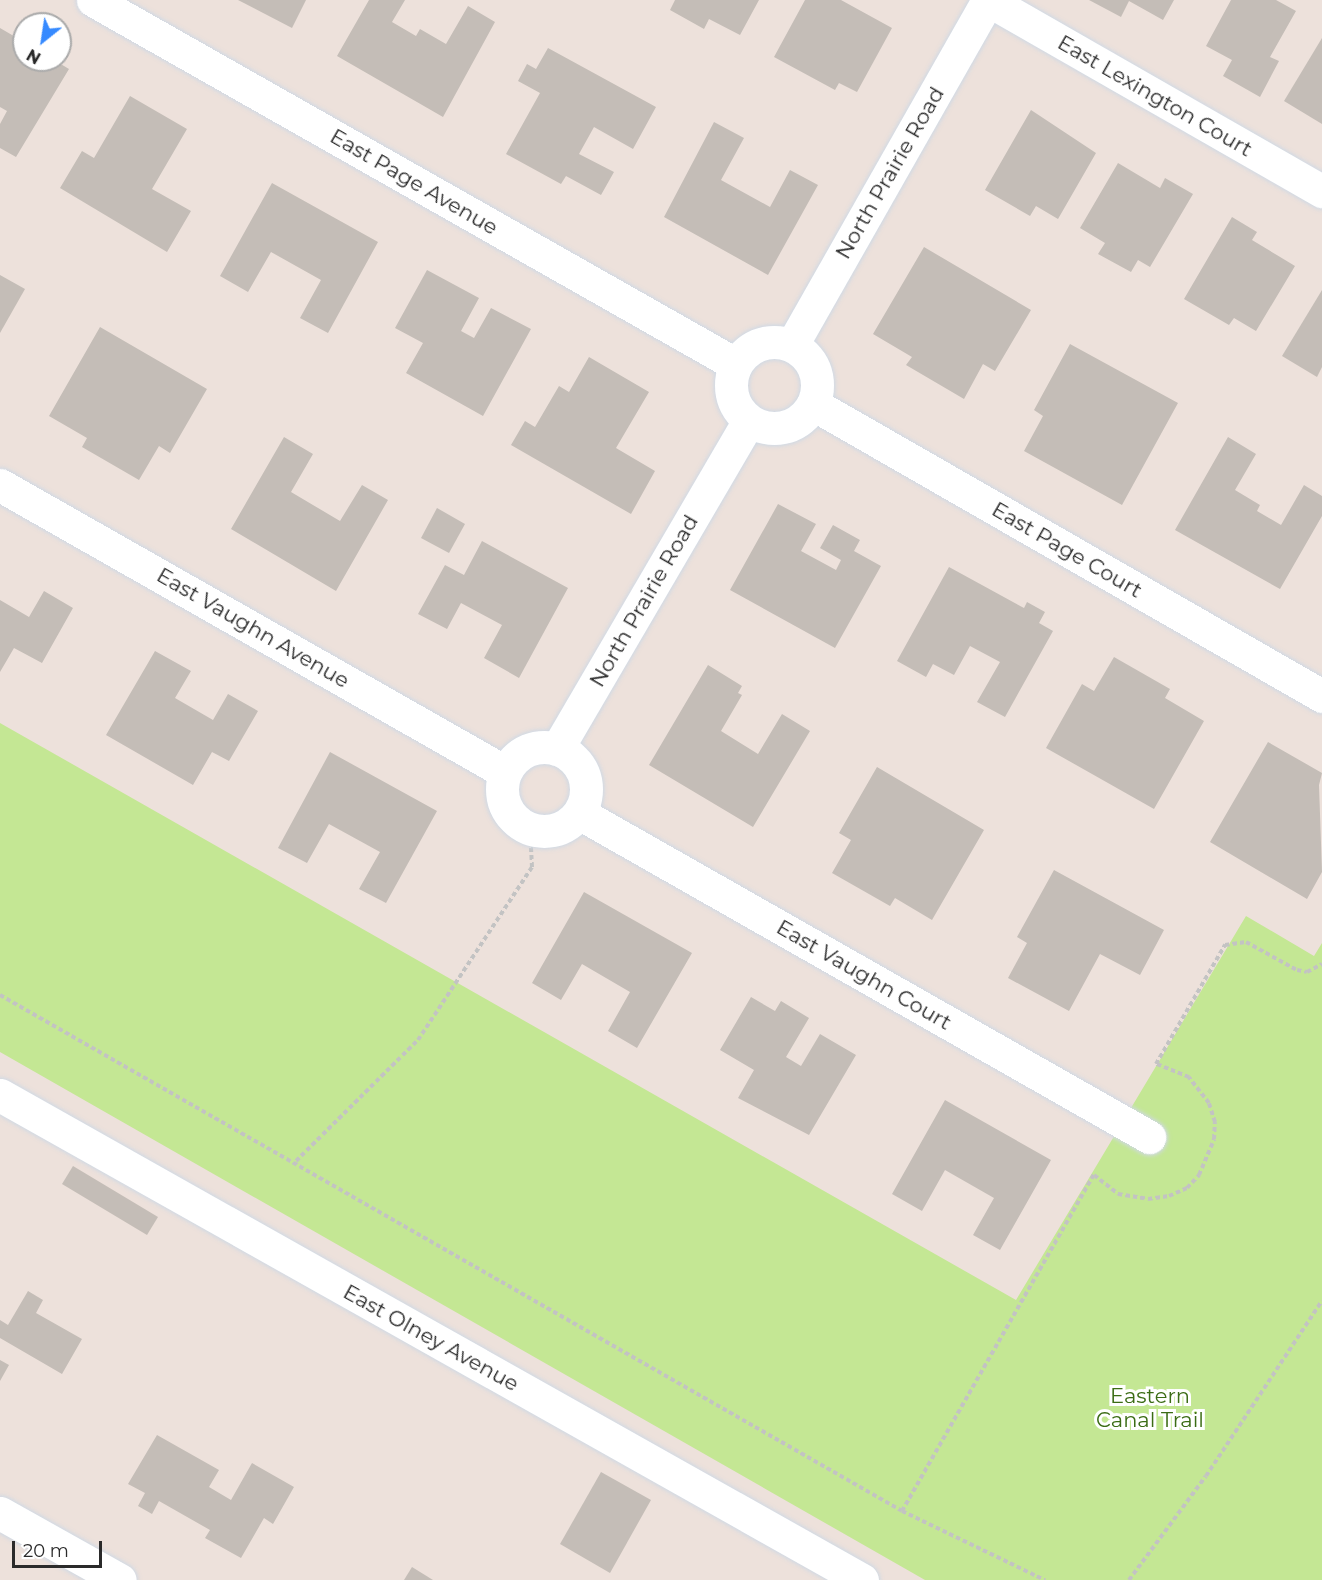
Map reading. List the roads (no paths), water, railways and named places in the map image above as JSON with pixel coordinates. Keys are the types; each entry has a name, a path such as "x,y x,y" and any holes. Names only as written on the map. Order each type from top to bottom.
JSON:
{"street":[{"name":"East Page Avenue","path":"93,0 735,364"},
{"name":"East Lexington Court","path":"988,0 1322,191"},
{"name":"North Prairie Road","path":"792,345 988,0"},
{"path":"779,341 792,345 804,353 814,371 817,391 813,404 806,414 784,427 772,428 749,421 739,412 730,389 735,364 754,346 779,341"},
{"name":"East Page Court","path":"813,404 1322,696"},
{"name":"North Prairie Road","path":"557,749 749,421"},
{"name":"East Vaughn Avenue","path":"0,485 505,772"},
{"path":"557,749 569,755 584,776 585,801 579,813 557,829 531,829 518,823 503,800 505,772 527,751 557,749"},
{"name":"East Vaughn Court","path":"579,813 1149,1137"},
{"name":"East Olney Avenue","path":"0,1095 862,1580"},
{"path":"0,1513 120,1580"}],"park label":[{"name":"Eastern Canal Trail","path":"1150,1408"}]}
